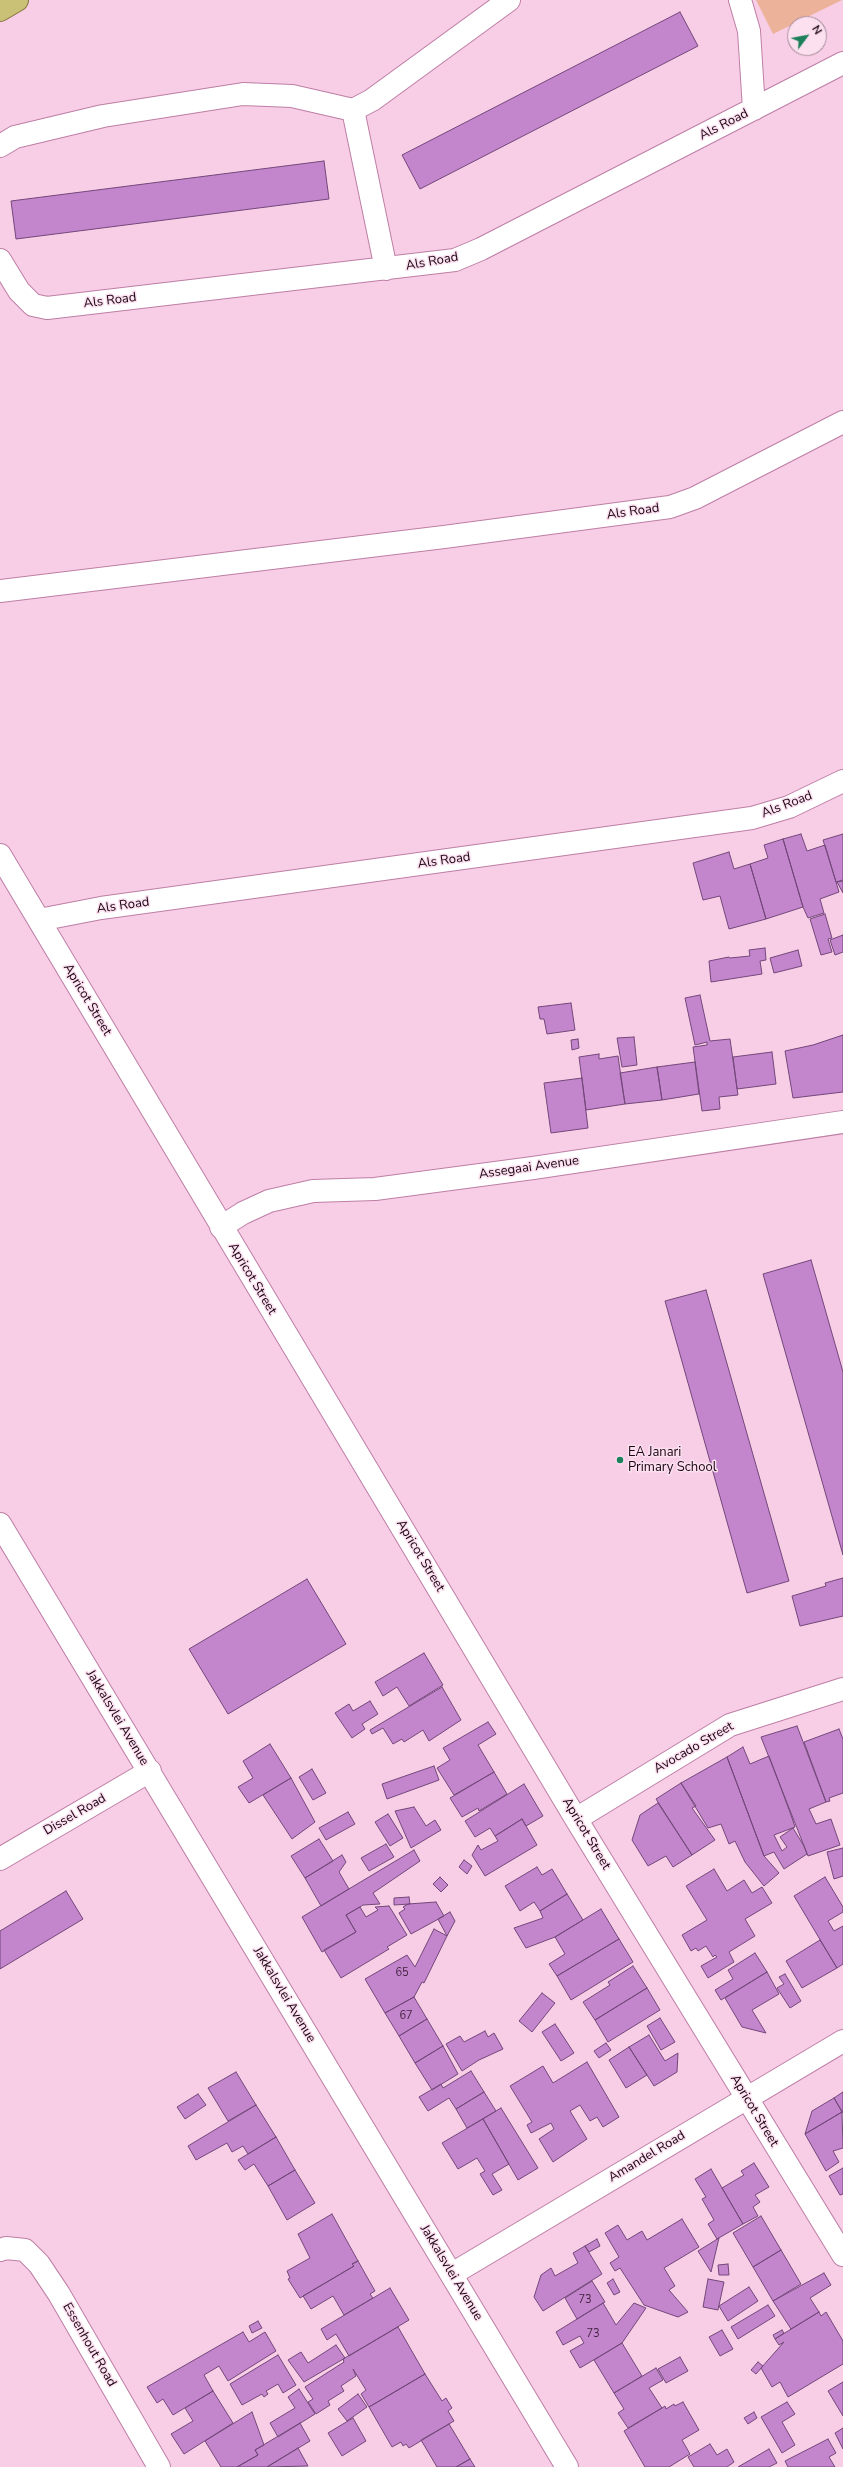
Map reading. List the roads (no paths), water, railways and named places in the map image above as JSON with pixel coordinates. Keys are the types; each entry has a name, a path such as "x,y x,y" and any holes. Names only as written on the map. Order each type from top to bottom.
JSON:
{"highway":[{"path":"0,10 17,0"}],"street":[{"path":"0,146 15,137 103,116 243,94 292,96 353,110 372,100 509,0"},
{"path":"740,0 749,31 754,109"},
{"name":"Als Road","path":"0,260 19,291 33,305 47,308 455,260 481,249 843,63"},
{"path":"353,110 386,269"},
{"name":"Als Road","path":"0,591 444,537 670,507 696,498 843,422"},
{"name":"Als Road","path":"39,920 101,908 752,818 789,807 843,781"},
{"name":"Apricot Street","path":"0,855 576,1819 843,2255"},
{"name":"Assegaai Avenue","path":"221,1227 243,1213 269,1201 313,1191 383,1188 843,1122"},
{"name":"Jakkalsvlei Avenue","path":"0,1524 150,1771 567,2467"},
{"name":"Avocado Street","path":"576,1819 730,1725 843,1689"},
{"name":"Dissel Road","path":"0,1859 150,1771"},
{"name":"Amandel Road","path":"452,2274 843,2041"},
{"name":"Essenhout Road","path":"0,2250 6,2248 25,2250 38,2264 59,2294 159,2467"}],"place":[{"name":"EA Janari Primary School","path":"620,1460"}]}
